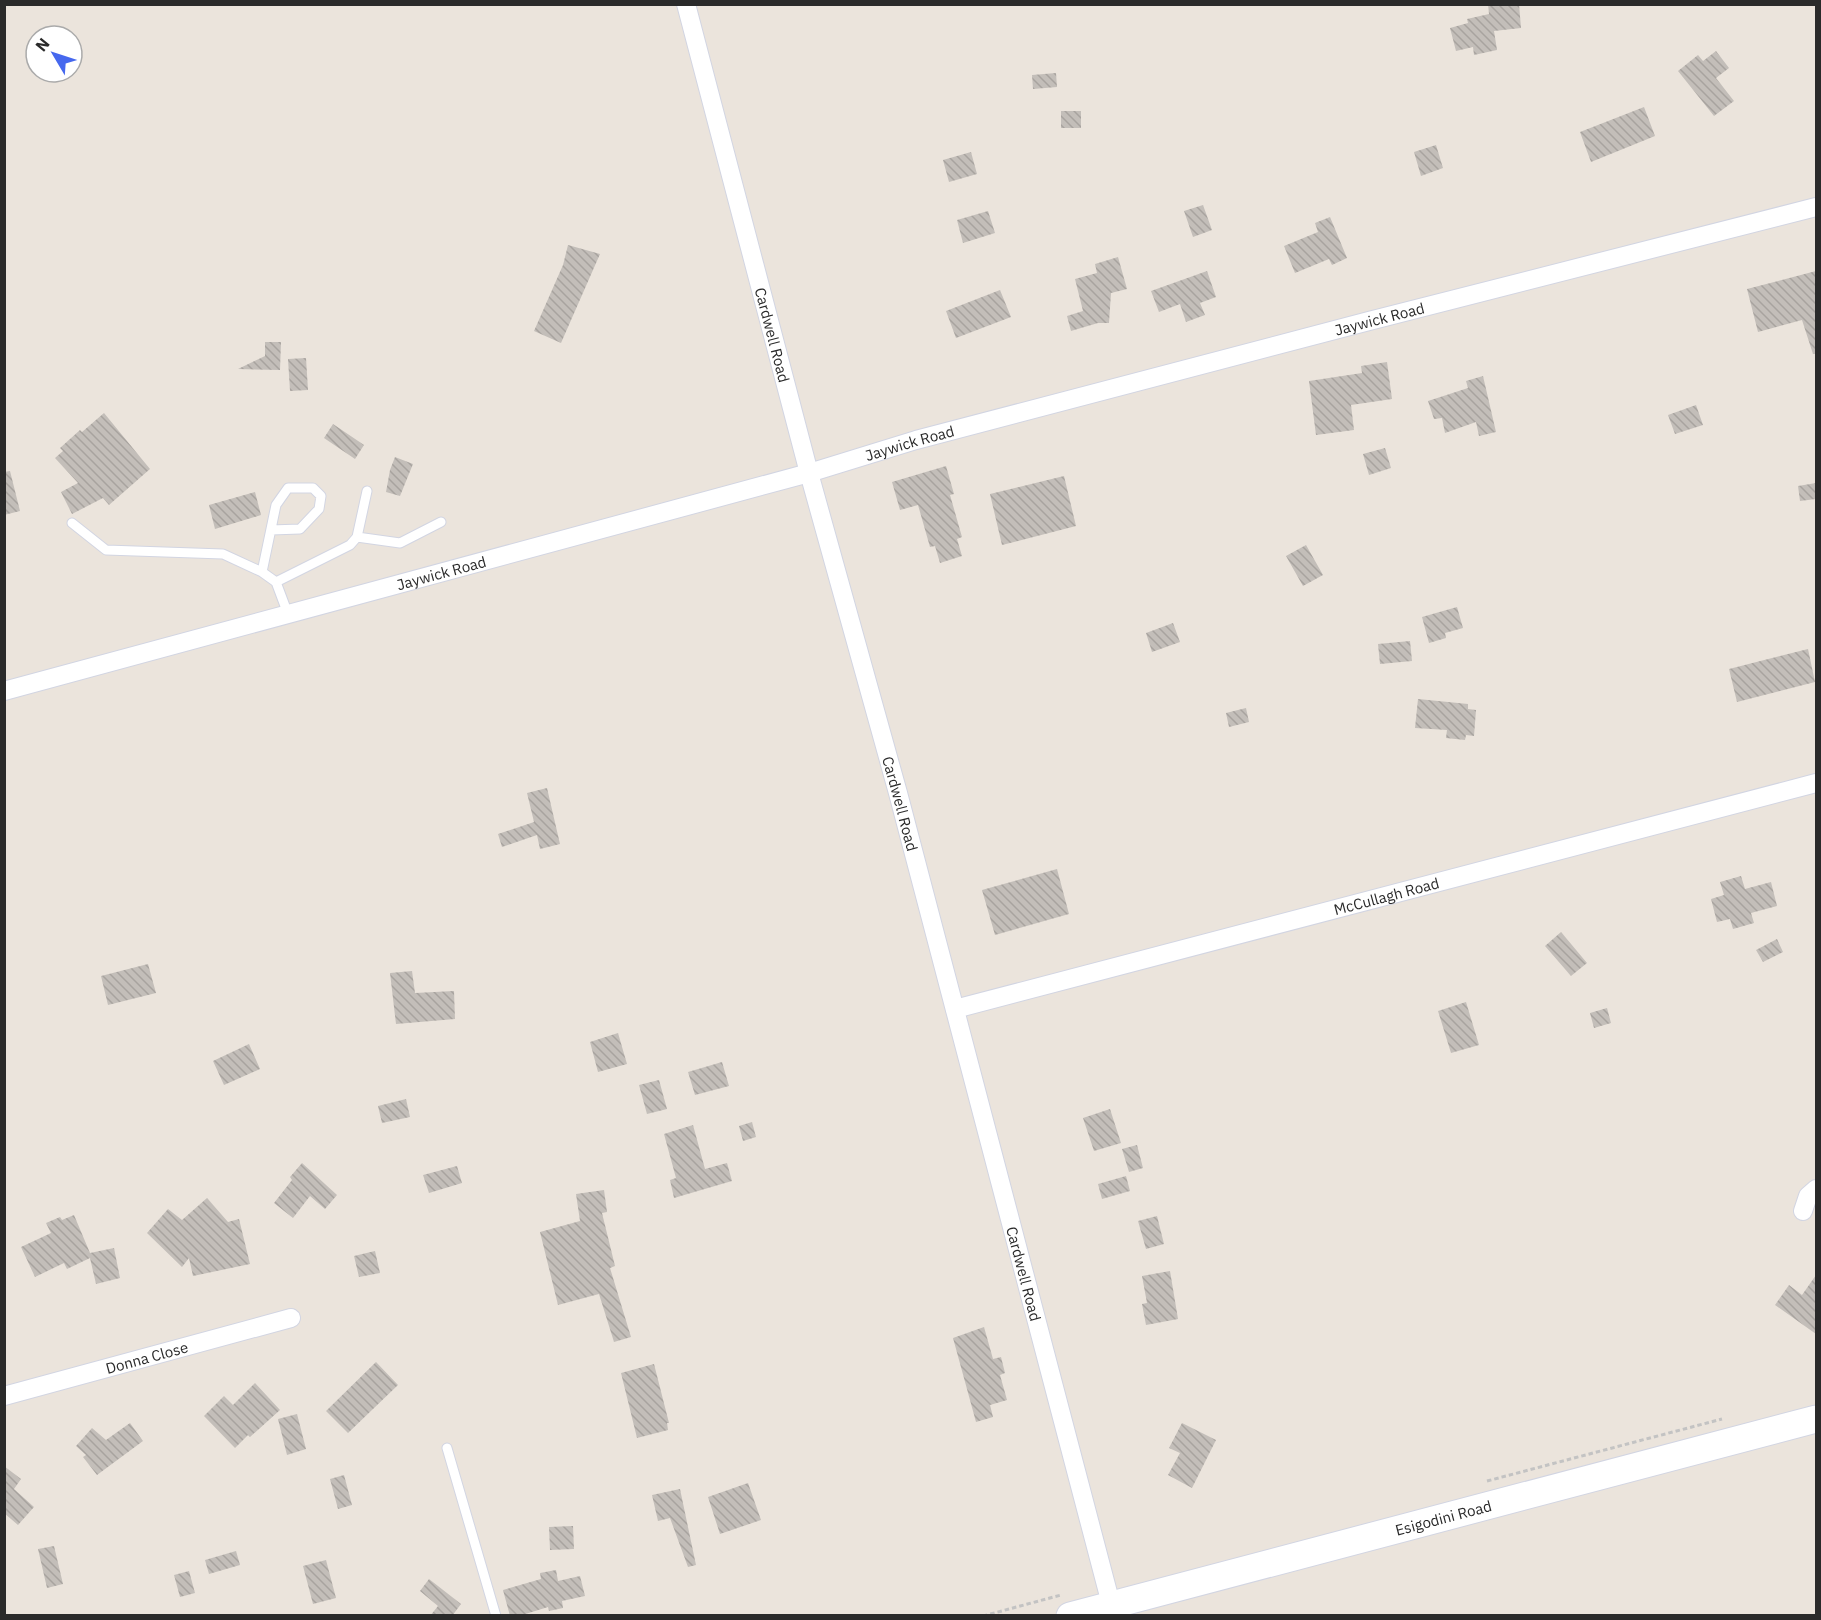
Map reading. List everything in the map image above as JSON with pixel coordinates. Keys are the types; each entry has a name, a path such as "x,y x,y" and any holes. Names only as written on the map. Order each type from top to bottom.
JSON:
{"main road":[{"name":"Esigodini Road","path":"1070,1616 1113,1610 1816,1419"}],"street":[{"name":"Cardwell Road","path":"686,4 809,473 898,794 1113,1610"},
{"name":"Jaywick Road","path":"4,691 809,473 916,440 1380,318 1816,207"},
{"name":"McCullagh Road","path":"955,1009 1816,783"},
{"path":"1803,1211 1808,1196 1816,1189"},
{"name":"Donna Close","path":"4,1396 291,1318"}],"lane":[{"path":"262,572 276,505 288,488 313,488 321,496 319,509 300,529 271,530"},
{"path":"276,582 350,545 357,537 367,491"},
{"path":"357,537 400,543 441,522"},
{"path":"72,523 106,550 223,554 262,572 276,582 288,614"},
{"path":"447,1448 496,1616"}],"building":[{"path":"1488,4 1519,4 1521,28 1494,31 1497,50 1474,55 1473,47 1456,51 1450,28 1468,23 1467,19 1489,14"},
{"path":"1716,51 1729,68 1716,78 1734,101 1714,116 1678,71 1698,55 1703,61"},
{"path":"1056,73 1057,87 1033,89 1032,75"},
{"path":"1644,107 1655,136 1591,162 1580,132"},
{"path":"1061,111 1081,111 1081,128 1061,128"},
{"path":"1436,145 1443,168 1421,176 1414,152"},
{"path":"971,152 977,174 949,182 943,160"},
{"path":"1203,205 1212,230 1193,237 1184,211"},
{"path":"988,211 995,233 963,243 957,220"},
{"path":"1330,217 1347,258 1332,265 1329,259 1295,273 1284,246 1318,232 1315,223"},
{"path":"568,245 600,254 561,343 534,331 563,265"},
{"path":"1118,257 1127,289 1111,293 1109,323 1098,323 1071,331 1067,316 1083,311 1075,279 1097,273 1095,264"},
{"path":"1207,271 1216,297 1200,303 1205,315 1186,322 1180,304 1159,312 1151,291"},
{"path":"1816,271 1816,354 1813,354 1802,320 1758,332 1747,289"},
{"path":"1000,290 1011,317 956,338 946,311"},
{"path":"265,342 281,342 280,370 238,369 265,356"},
{"path":"306,358 308,390 290,391 288,359"},
{"path":"1387,362 1392,399 1351,405 1354,430 1316,435 1309,381 1362,373 1361,366"},
{"path":"1483,376 1496,432 1479,436 1476,422 1445,433 1442,418 1434,419 1428,401 1468,388 1466,381"},
{"path":"1696,405 1703,425 1675,434 1668,415"},
{"path":"104,413 150,469 109,505 103,498 72,514 61,492 78,483 55,458 63,451 60,448"},
{"path":"333,424 364,445 355,459 324,438"},
{"path":"1385,448 1391,468 1369,475 1363,454"},
{"path":"395,457 413,464 400,496 386,492"},
{"path":"946,466 954,494 950,495 962,537 957,539 962,556 940,563 935,546 930,547 918,505 900,510 892,482"},
{"path":"10,471 20,511 4,515 4,472"},
{"path":"1064,476 1076,526 1002,545 990,494"},
{"path":"1816,483 1816,499 1800,501 1798,486"},
{"path":"255,492 261,515 215,529 209,505"},
{"path":"1306,545 1323,575 1303,586 1286,556"},
{"path":"1457,607 1463,628 1445,633 1446,638 1429,643 1422,617"},
{"path":"1173,623 1180,642 1152,652 1146,633"},
{"path":"1410,641 1412,661 1380,664 1378,644"},
{"path":"1808,649 1815,682 1737,702 1729,669"},
{"path":"1418,699 1468,704 1468,709 1476,710 1474,736 1466,735 1465,740 1446,738 1447,730 1415,728"},
{"path":"1246,708 1249,722 1229,727 1226,713"},
{"path":"547,788 560,844 540,849 537,835 502,847 498,834 534,822 527,793"},
{"path":"1057,869 1069,914 995,935 982,890"},
{"path":"1741,876 1745,889 1771,882 1777,906 1751,913 1754,923 1733,929 1730,919 1717,922 1711,899 1724,895 1720,882"},
{"path":"1561,932 1587,963 1571,976 1545,946"},
{"path":"1777,939 1783,952 1763,962 1756,950"},
{"path":"148,964 156,993 108,1005 101,976"},
{"path":"412,971 415,993 454,991 455,1019 396,1024 390,973"},
{"path":"1466,1002 1479,1045 1451,1053 1438,1011"},
{"path":"1607,1008 1611,1023 1594,1028 1590,1013"},
{"path":"618,1033 627,1064 598,1072 590,1042"},
{"path":"249,1044 260,1069 224,1085 213,1061"},
{"path":"722,1062 729,1086 695,1095 688,1072"},
{"path":"659,1080 667,1109 647,1114 639,1085"},
{"path":"406,1099 410,1117 382,1123 378,1106"},
{"path":"1110,1109 1121,1143 1094,1151 1083,1118"},
{"path":"752,1122 756,1137 743,1141 739,1126"},
{"path":"693,1125 705,1169 727,1163 732,1181 674,1198 670,1180 676,1178 664,1134"},
{"path":"1137,1145 1143,1168 1129,1172 1122,1149"},
{"path":"302,1163 337,1195 325,1209 310,1196 293,1218 274,1203 292,1180 290,1177"},
{"path":"457,1166 462,1183 429,1193 423,1175"},
{"path":"1126,1176 1130,1191 1102,1199 1098,1184"},
{"path":"604,1190 607,1212 602,1213 615,1266 610,1268 631,1337 614,1342 599,1294 558,1305 540,1232 580,1221 576,1194"},
{"path":"207,1198 228,1222 239,1219 250,1264 193,1276 189,1258 182,1267 147,1233 168,1209 182,1220"},
{"path":"74,1215 90,1253 114,1248 120,1278 96,1284 90,1258 67,1269 64,1263 35,1277 21,1247 51,1233 46,1223 60,1217 62,1220"},
{"path":"1157,1216 1164,1244 1146,1249 1138,1221"},
{"path":"375,1251 380,1273 359,1277 354,1256"},
{"path":"1170,1271 1178,1319 1146,1325 1142,1304 1147,1303 1142,1276"},
{"path":"1816,1275 1816,1334 1775,1305 1789,1285 1802,1295"},
{"path":"984,1327 993,1359 1001,1357 1005,1373 1000,1375 1007,1400 990,1405 993,1417 976,1422 953,1338"},
{"path":"376,1362 398,1385 348,1433 326,1411"},
{"path":"654,1364 669,1423 667,1423 668,1430 637,1438 621,1373"},
{"path":"255,1383 280,1410 235,1448 204,1416 224,1396 233,1405"},
{"path":"297,1414 306,1449 287,1455 278,1419"},
{"path":"130,1423 143,1441 97,1475 83,1457 86,1455 76,1446 92,1428 106,1440"},
{"path":"1182,1423 1216,1440 1192,1488 1168,1475 1180,1453 1169,1448"},
{"path":"4,1466 21,1479 14,1489 34,1507 18,1525 4,1513"},
{"path":"344,1475 352,1505 338,1509 330,1479"},
{"path":"748,1483 761,1520 720,1534 708,1497"},
{"path":"680,1489 696,1565 688,1567 670,1518 658,1521 652,1495"},
{"path":"573,1526 574,1549 550,1550 549,1527"},
{"path":"54,1546 63,1584 47,1588 38,1549"},
{"path":"236,1551 240,1565 209,1574 205,1560"},
{"path":"326,1560 336,1598 313,1604 303,1566"},
{"path":"556,1570 558,1581 580,1576 585,1596 562,1601 563,1608 549,1611 548,1607 519,1616 510,1616 503,1590 541,1579 540,1573"},
{"path":"189,1571 195,1593 180,1597 174,1575"},
{"path":"429,1579 461,1604 452,1616 430,1616 438,1606 420,1591"}]}
